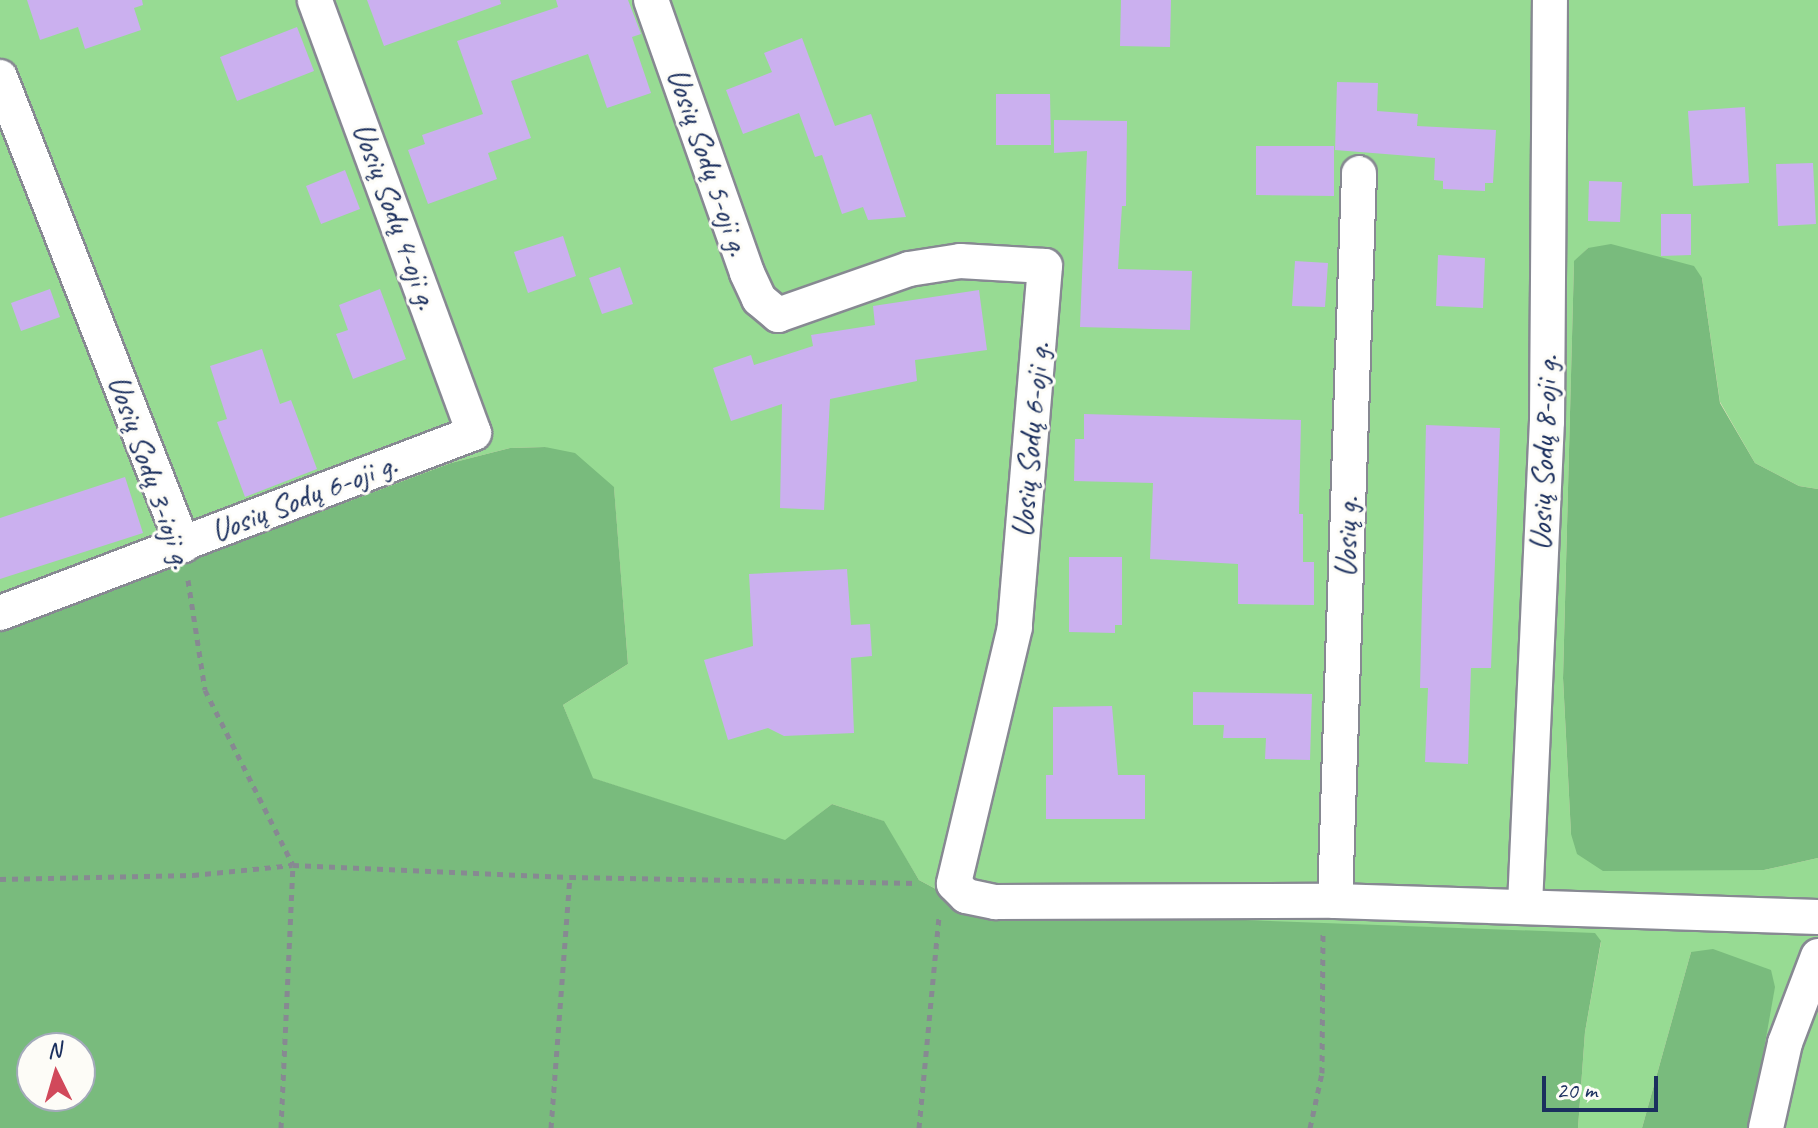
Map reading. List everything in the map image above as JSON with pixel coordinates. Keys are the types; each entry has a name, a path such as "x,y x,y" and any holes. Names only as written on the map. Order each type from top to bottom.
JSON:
{"street":[{"name":"Uosių Sodų 4-oji g.","path":"315,0 474,433"},
{"name":"Uosių Sodų 5-oji g.","path":"651,0 747,273 759,299 778,315"},
{"name":"Uosių Sodų 8-oji g.","path":"1525,905 1547,422 1550,0"},
{"name":"Uosių Sodų 3-ioji g.","path":"0,77 183,545"},
{"name":"Uosių g.","path":"1329,901 1359,173"},
{"name":"Uosių Sodų 6-oji g.","path":"778,315 909,269 960,261 1045,266 1015,627 954,884"},
{"name":"Uosių Sodų 6-oji g.","path":"0,613 474,433"},
{"path":"954,884 966,896 995,902 1329,901 1525,905 1818,917"},
{"path":"1766,1128 1785,1043 1818,956"}],"path":[{"name":"Uosių Sodų 3-ioji g.","path":"183,545 205,690 293,865"},
{"path":"0,879 193,875 293,865 570,877 954,884 935,925 919,1128"},
{"path":"281,1128 293,865"},
{"path":"551,1128 570,877"},
{"path":"1310,1128 1322,1073 1329,901"}],"green space":[{"path":"0,0 1818,0 1818,489 1799,486 1755,463 1720,402 1702,278 1588,248 1574,262 1563,678 1571,834 1764,870 1818,858 1818,1128 1750,1128 1691,952 1642,1128 1578,1128 1585,1032 1601,942 975,910 919,880 883,821 832,804 785,841 592,778 563,705 628,664 614,488 545,447 510,448 451,463 0,632"},
{"path":"1611,244 1694,266 1702,278 1720,403 1755,463 1799,486 1818,489 1818,858 1764,870 1603,871 1577,854 1571,834 1563,678 1574,261 1588,248"},
{"path":"545,447 575,453 614,487 628,664 563,705 593,778 785,840 832,804 884,821 919,880 975,910 1595,933 1601,941 1585,1032 1578,1128 0,1128 0,632 451,463 510,448"},
{"path":"1713,949 1771,970 1775,987 1750,1128 1642,1128 1691,952"}],"building":[{"path":"27,0 142,0 143,5 134,8 141,30 85,49 78,27 40,40"},
{"path":"367,0 500,0 501,4 384,46"},
{"path":"556,0 628,0 641,34 632,37 651,93 607,108 588,54 511,81 531,138 488,153 497,179 428,204 408,150 425,144 422,135 483,114 457,41 558,7"},
{"path":"1121,0 1171,0 1170,47 1120,46"},
{"path":"297,27 314,71 237,101 220,57"},
{"path":"802,38 835,126 871,114 906,217 868,220 863,207 842,214 822,155 815,157 799,113 743,134 726,90 772,72 764,53"},
{"path":"1337,82 1378,83 1377,111 1418,114 1417,126 1496,130 1493,183 1485,183 1485,191 1443,189 1443,181 1434,180 1435,158 1335,150"},
{"path":"996,94 1050,94 1051,145 996,145"},
{"path":"1745,107 1749,183 1693,186 1688,111"},
{"path":"1054,120 1127,121 1126,206 1122,206 1118,269 1192,271 1190,330 1080,327 1087,151 1054,153"},
{"path":"1256,146 1334,146 1334,196 1256,195"},
{"path":"1813,163 1816,224 1778,226 1776,164"},
{"path":"345,170 360,209 321,224 306,186"},
{"path":"1589,181 1622,182 1620,222 1588,221"},
{"path":"1661,214 1691,214 1691,255 1661,256"},
{"path":"563,236 576,276 528,293 514,252"},
{"path":"1438,255 1485,258 1483,308 1436,306"},
{"path":"1295,261 1328,263 1325,307 1292,306"},
{"path":"620,267 633,304 602,314 589,278"},
{"path":"50,289 60,317 21,331 11,303"},
{"path":"380,289 406,359 353,379 336,334 348,330 339,305"},
{"path":"979,290 987,350 915,360 917,381 830,399 824,510 780,508 782,404 731,421 713,368 751,355 754,365 813,346 811,335 875,325 873,306"},
{"path":"262,349 280,404 291,400 317,469 245,497 217,422 227,419 210,366"},
{"path":"1084,414 1301,420 1299,514 1303,514 1303,562 1314,562 1314,605 1238,604 1238,564 1150,559 1153,483 1074,481 1075,439 1084,439"},
{"path":"1426,425 1500,428 1491,668 1471,668 1468,764 1425,762 1428,688 1420,688"},
{"path":"125,477 143,533 0,579 0,518"},
{"path":"1069,557 1122,557 1122,625 1115,625 1115,633 1069,632"},
{"path":"847,569 851,625 870,624 872,656 851,658 854,733 784,736 768,728 728,740 704,660 753,646 749,574"},
{"path":"1193,692 1312,694 1310,760 1265,759 1266,738 1223,738 1224,725 1193,725"},
{"path":"1112,706 1118,775 1145,775 1145,819 1046,819 1046,775 1053,775 1053,707"}]}
